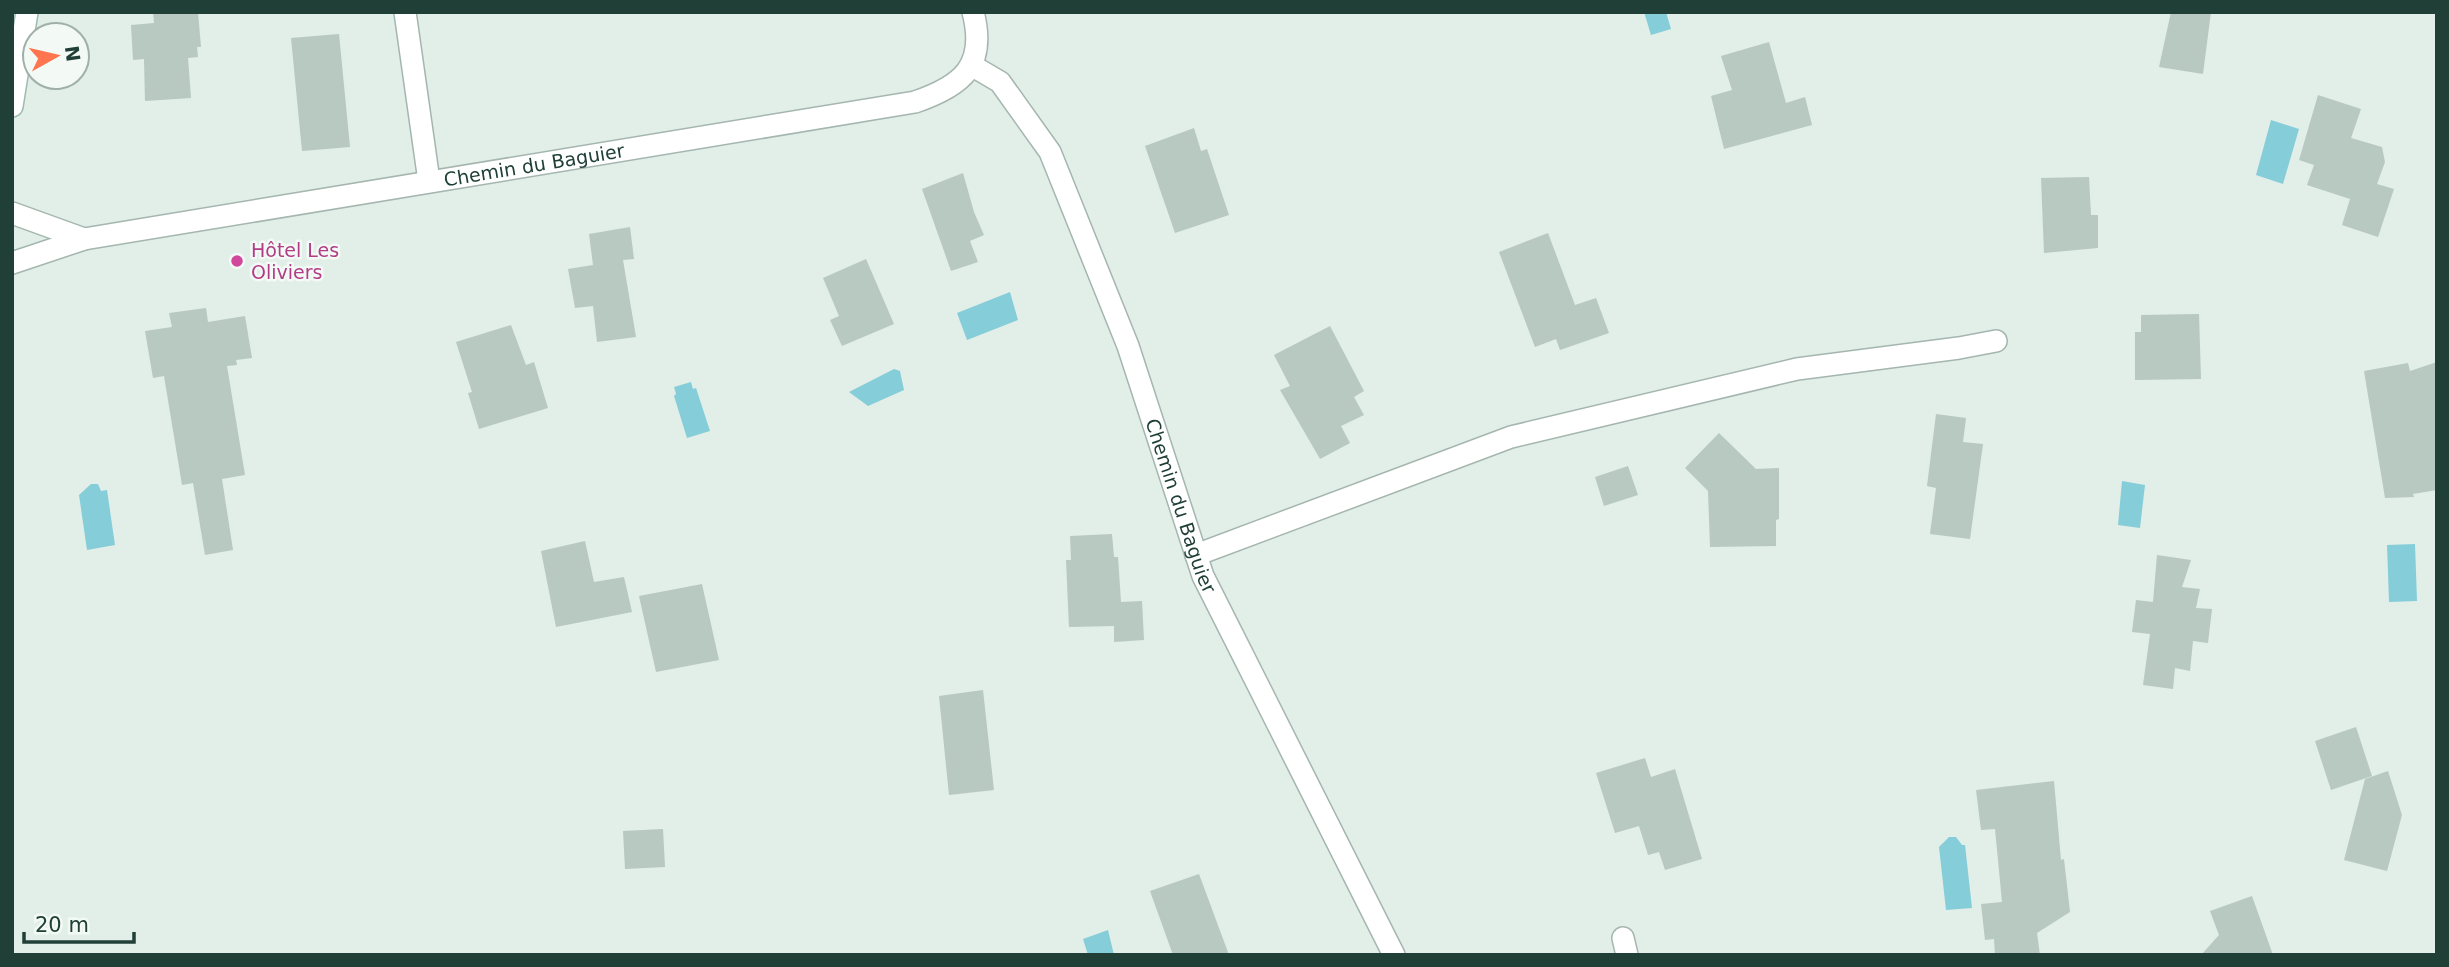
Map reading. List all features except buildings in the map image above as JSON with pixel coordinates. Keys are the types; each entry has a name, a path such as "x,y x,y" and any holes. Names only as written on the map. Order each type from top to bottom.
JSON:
{"street":[{"path":"12,106 27,12"},
{"path":"405,12 429,181"},
{"path":"971,65 978,34 973,12"},
{"name":"Chemin du Baguier","path":"12,263 84,239 915,102 956,84 971,65 1000,82 1050,152 1128,346 1203,576 1394,955"},
{"name":"Chemin du Baguier","path":"12,213 84,239"},
{"path":"1196,555 1511,437 1797,369 1996,341"}],"water":[{"path":"1644,12 1666,12 1671,29 1651,35"},
{"path":"2271,120 2299,129 2283,184 2256,175"},
{"path":"1010,292 1018,320 967,340 957,313"},
{"path":"894,369 900,371 904,390 868,406 849,392"},
{"path":"691,382 693,389 696,388 710,431 687,438 674,396 674,387"},
{"path":"2122,481 2145,485 2140,528 2118,525"},
{"path":"91,484 98,484 101,491 107,490 115,545 87,550 79,495"},
{"path":"2415,544 2417,601 2389,602 2387,545"},
{"path":"1949,837 1956,837 1965,845 1972,908 1946,910 1939,847"},
{"path":"1108,930 1114,955 1088,955 1083,939"}],"place":[{"name":"Hôtel Les Oliviers","path":"237,261"}]}
